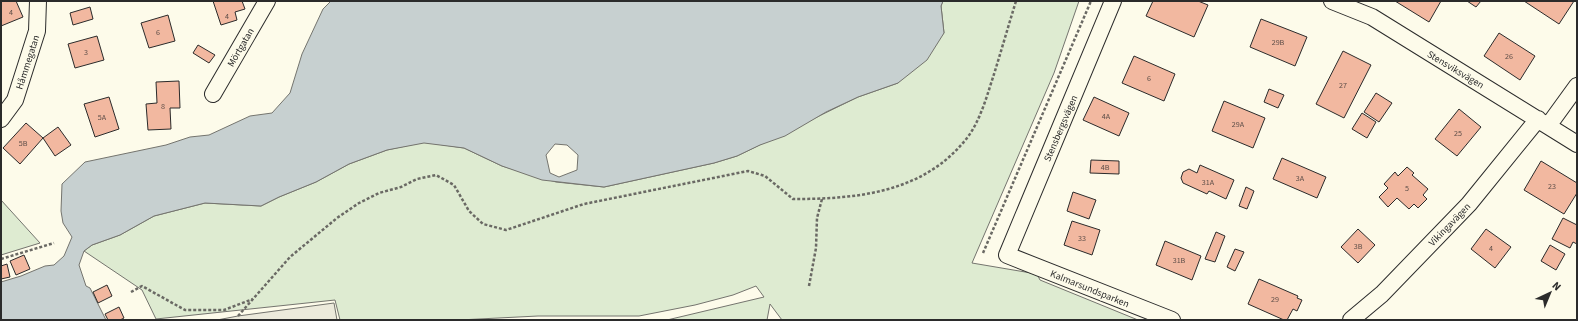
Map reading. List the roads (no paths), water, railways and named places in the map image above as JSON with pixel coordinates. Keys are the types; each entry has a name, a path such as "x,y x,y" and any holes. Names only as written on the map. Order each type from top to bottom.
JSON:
{"street":[{"name":"Håmmegatan","path":"1,119 15,100 37,31 38,1"},
{"name":"Mörtgatan","path":"213,94 267,1"},
{"name":"Stensbergsvägen","path":"1007,255 1113,1"},
{"name":"Stensviksvägen","path":"1332,1 1372,18 1577,144"},
{"name":"Vikingavägen","path":"1351,320 1382,294 1469,204 1577,86"},
{"name":"Kalmarsundsparken","path":"1007,255 1172,320"}]}
